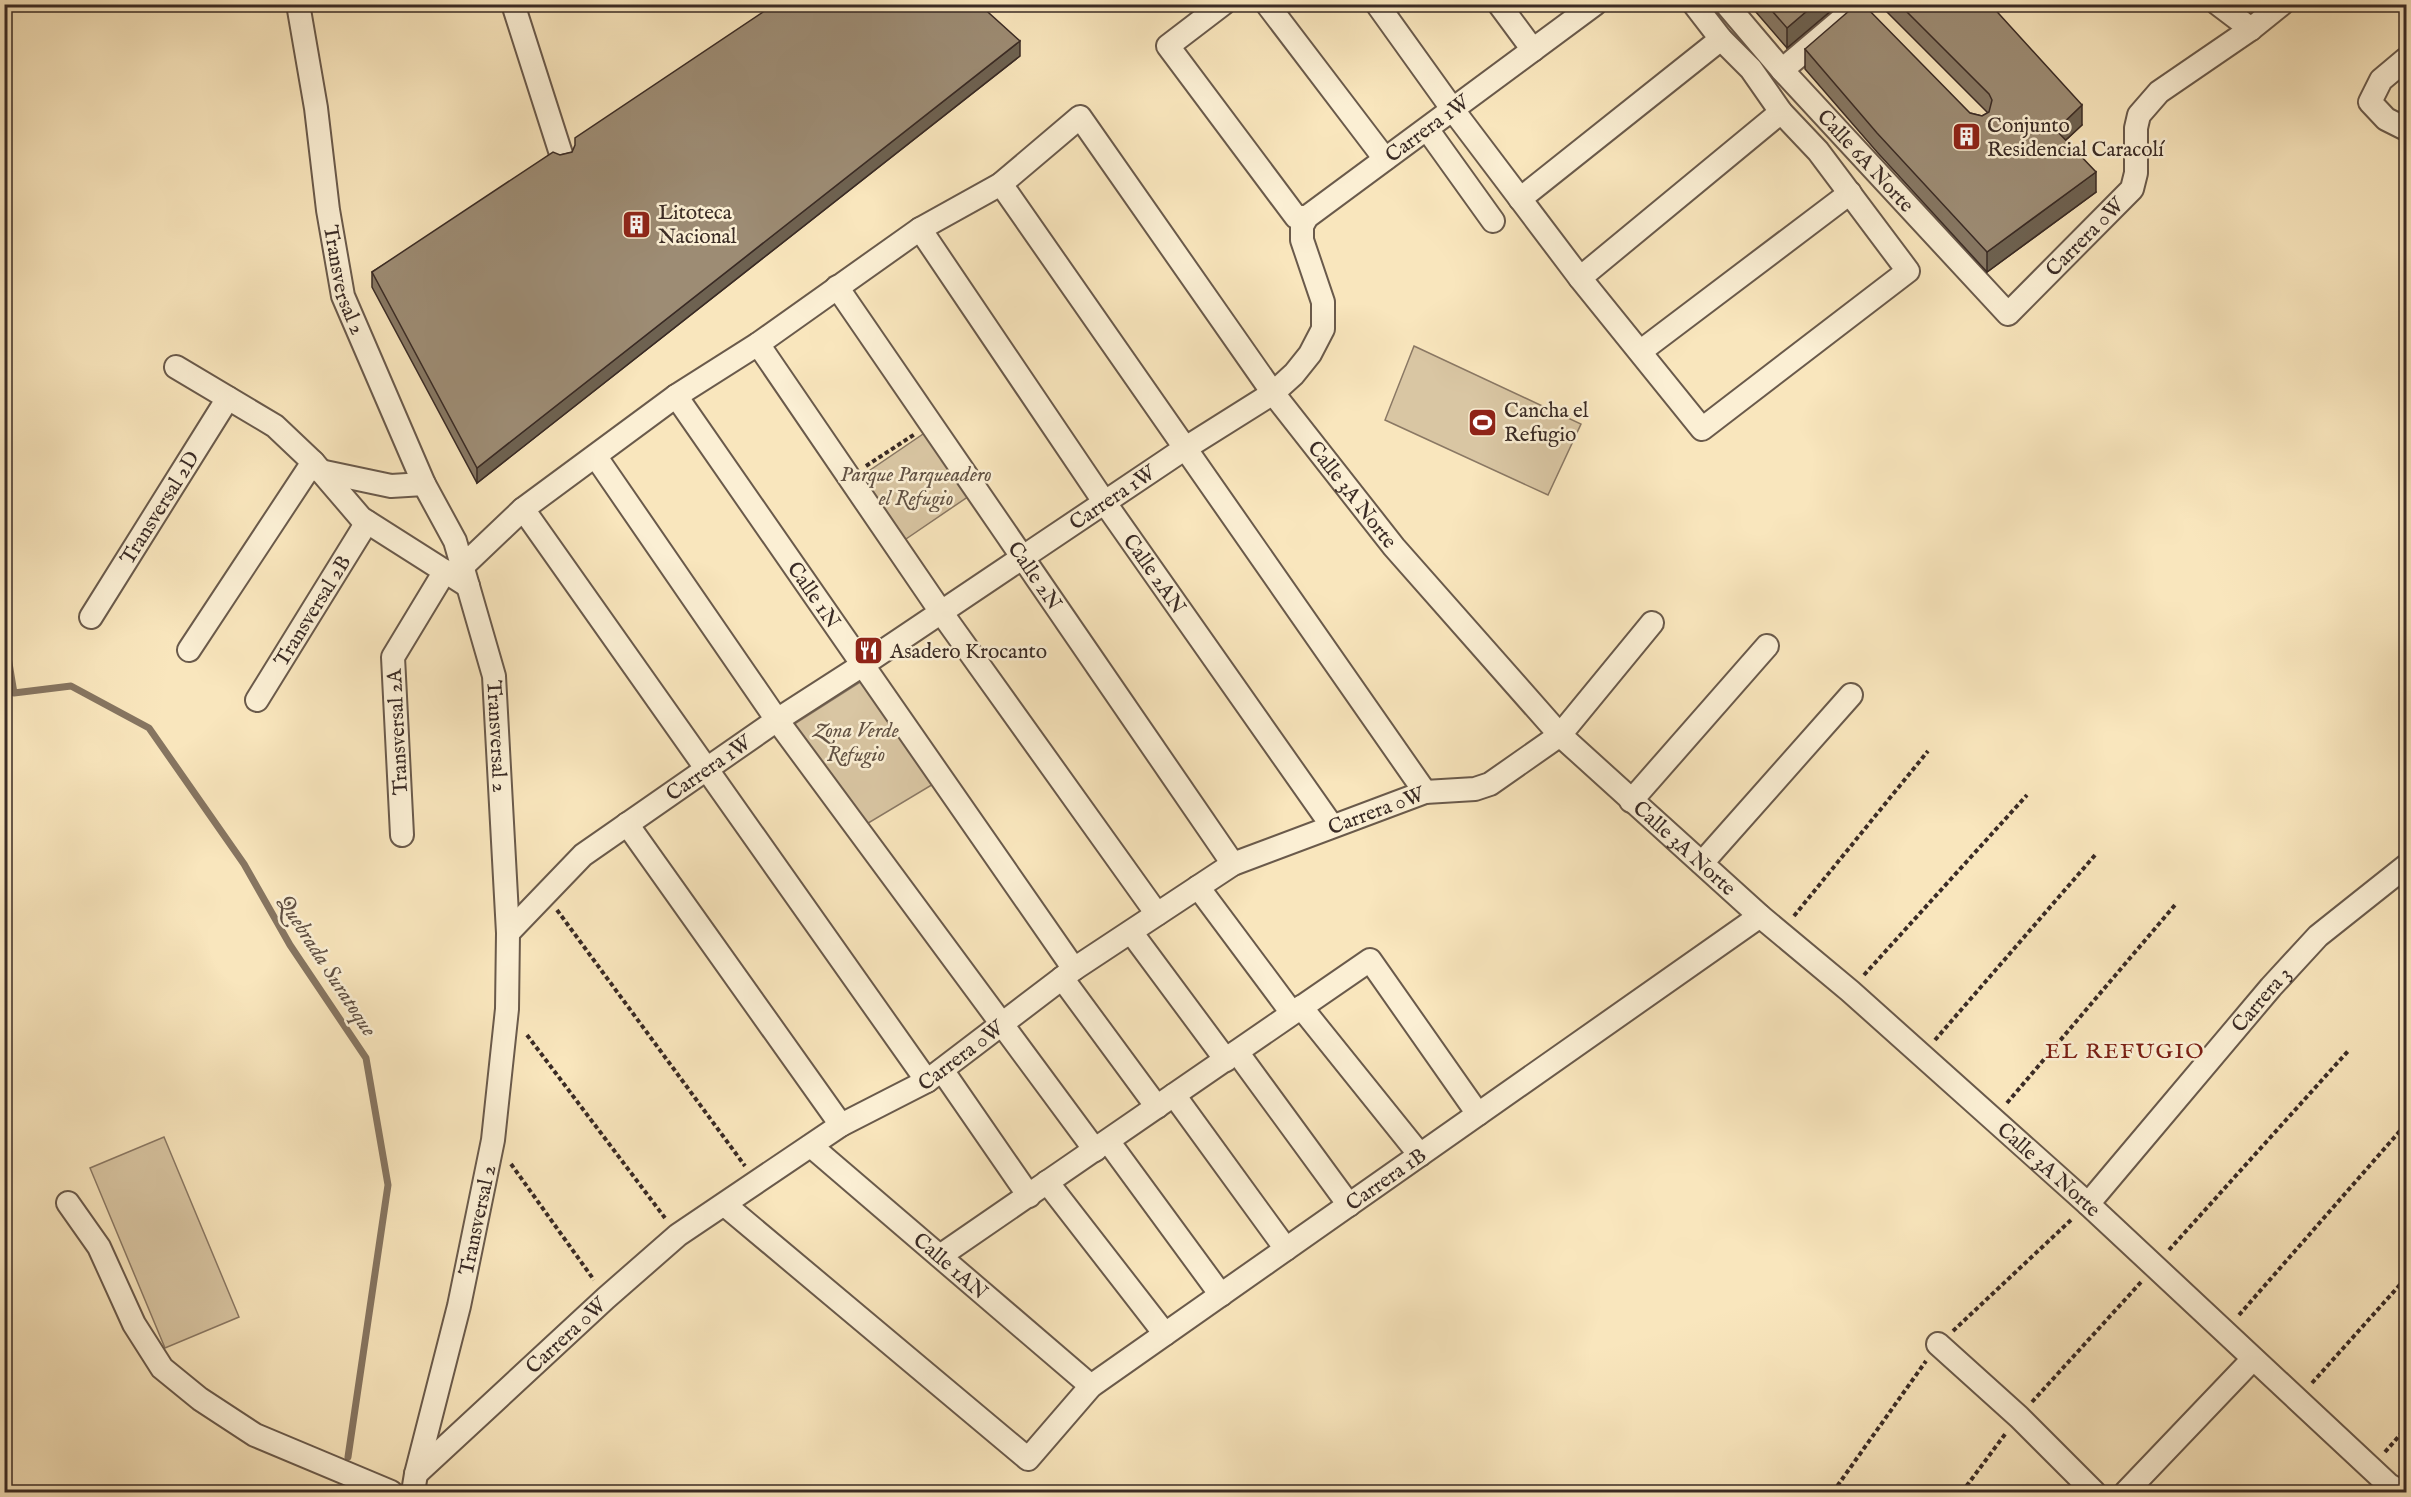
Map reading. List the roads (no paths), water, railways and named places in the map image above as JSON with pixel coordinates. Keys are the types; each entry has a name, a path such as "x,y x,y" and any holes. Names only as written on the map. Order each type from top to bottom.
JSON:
{"street":[{"name":"Transversal 2","path":"298,4 316,108 328,210 343,296 424,484 455,541 458,574 494,676 508,933 507,1008 494,1140 459,1306 414,1484"},
{"path":"513,4 562,157"},
{"path":"1223,4 1168,46 1296,217 1307,217"},
{"path":"1267,4 1385,159"},
{"path":"1377,4 1453,110 1580,278 1702,429 1908,271 1818,151 1781,112 1751,69 1721,39 1694,4"},
{"path":"1499,4 1533,51"},
{"name":"Carrera 1W","path":"508,933 582,855 777,720 1184,449 1273,393 1294,374 1310,354 1323,329 1323,302 1302,240 1302,226 1307,217 1595,4"},
{"name":"Calle 6A Norte","path":"1726,4 1782,70 2008,314"},
{"path":"1782,70 1861,4 1879,21"},
{"path":"2218,4 2251,29"},
{"name":"Carrera 0W","path":"2008,314 2132,189 2136,173 2136,128 2139,116 2159,92 2251,29 2282,4"},
{"path":"1520,199 1721,39"},
{"path":"2406,59 2381,80 2370,102 2386,119 2406,129"},
{"path":"1580,278 1781,112"},
{"name":"Transversal 2A","path":"402,835 393,657 458,574 523,509 676,396 758,344 920,229 1001,184 1080,117"},
{"name":"Calle 3A Norte","path":"1080,117 1273,393 1394,547 1560,735 1760,916 1850,991 2088,1204 2394,1490"},
{"path":"1427,129 1493,220"},
{"path":"1001,184 1425,792"},
{"path":"1641,351 1850,193"},
{"name":"Calle 2AN","path":"920,229 1105,503 1332,826"},
{"name":"Calle 2N","path":"837,286 1021,558 1233,864"},
{"path":"758,344 941,612 1157,914"},
{"path":"176,367 275,426 316,466 361,518 458,574"},
{"name":"Calle 1N","path":"676,396 864,664 1068,973 1166,1101 1286,1249"},
{"name":"Transversal 2D","path":"92,617 228,398"},
{"path":"596,457 777,720 1002,1025 1221,1295"},
{"path":"316,466 391,486 424,484"},
{"path":"189,650 316,466"},
{"path":"523,509 707,768 935,1076 1029,1196"},
{"name":"Transversal 2B","path":"257,700 367,522"},
{"name":"Carrera 0W","path":"414,1484 606,1298 678,1235 841,1125 935,1076 1068,973 1233,864 1425,792 1475,789 1490,784 1560,735 1652,623"},
{"path":"1631,801 1767,646"},
{"path":"1702,863 1851,695"},
{"path":"627,824 841,1125"},
{"name":"Carrera 3","path":"2088,1204 2271,987 2318,936 2406,866"},
{"path":"1198,887 1297,1010 1420,1155"},
{"name":"Carrera 1B","path":"725,1204 1028,1459 1091,1386 1760,916"},
{"path":"1131,932 1349,1205"},
{"path":"940,1256 1370,960 1478,1114"},
{"name":"Calle 1AN","path":"812,1146 1091,1386"},
{"path":"1047,1182 1165,1334"},
{"path":"68,1203 99,1247 134,1324 162,1368 200,1399 255,1435 391,1492"},
{"path":"1938,1344 2019,1417 2094,1492"},
{"path":"2126,1492 2253,1359"}],"waterway":[{"name":"Quebrada Suratoque","path":"4,633 14,693 71,686 149,728 244,864 290,945 366,1058 388,1185 348,1457"}],"place":[{"name":"Conjunto Residencial Caracolí","path":"1966,137"},
{"name":"Litoteca Nacional","path":"637,224"},
{"name":"Cancha el Refugio","path":"1483,422"},
{"name":"Asadero Krocanto","path":"869,651"}],"district":[{"name":"EL REFUGIO","path":"2125,1050"}],"park label":[{"name":"Parque Parqueadero el Refugio","path":"916,486"},
{"name":"Zona Verde Refugio","path":"856,742"}]}
